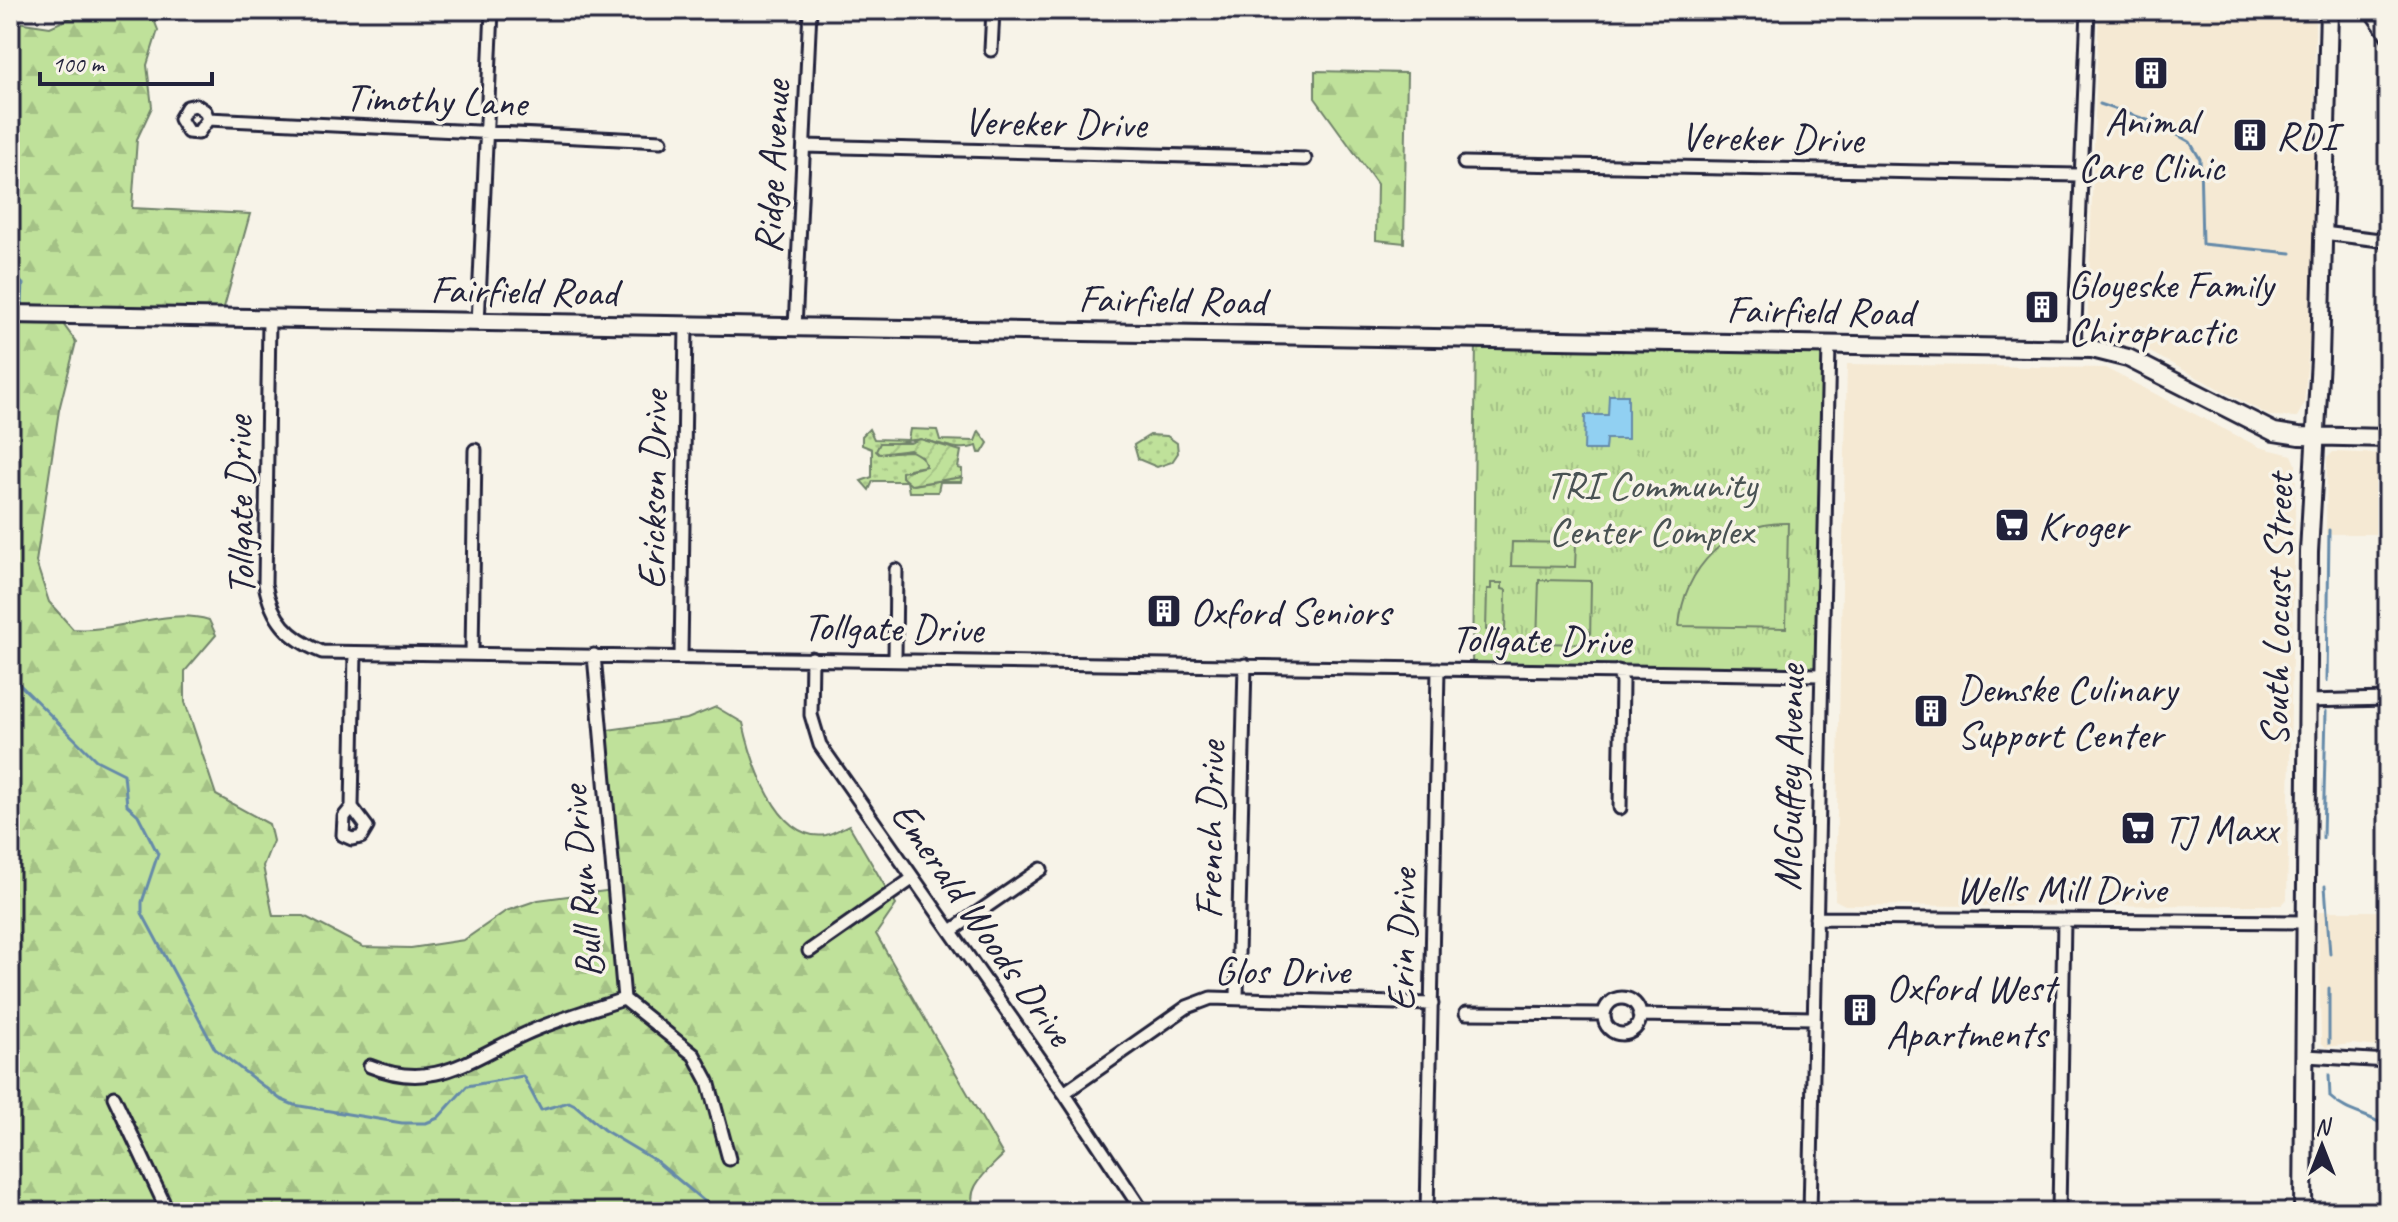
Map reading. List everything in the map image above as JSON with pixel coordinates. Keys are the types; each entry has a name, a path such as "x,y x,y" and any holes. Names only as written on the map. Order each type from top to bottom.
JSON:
{"street":[{"path":"478,324 492,10"},
{"name":"Ridge Avenue","path":"795,328 810,10"},
{"path":"991,50 993,10"},
{"path":"2074,349 2088,10"},
{"name":"South Locust Street","path":"2303,1212 2307,701 2329,10"},
{"name":"Timothy Lane","path":"208,119 661,141"},
{"name":"Vereker Drive","path":"804,146 1305,159"},
{"name":"Vereker Drive","path":"1464,163 2079,175"},
{"path":"2323,233 2388,241"},
{"name":"Fairfield Road","path":"10,314 269,321 2102,350 2128,358 2269,430 2314,437 2388,438"},
{"name":"Tollgate Drive","path":"269,321 265,584 269,609 282,628 300,643 322,652 895,658 1822,675"},
{"name":"Erickson Drive","path":"681,656 686,326"},
{"name":"McGuffey Avenue","path":"1810,1212 1829,345"},
{"path":"472,654 475,450"},
{"path":"895,658 896,570"},
{"path":"352,807 355,653"},
{"name":"Bull Run Drive","path":"594,655 624,999 694,1055 708,1081 729,1159"},
{"name":"Emerald Woods Drive","path":"812,658 811,715 820,745 1064,1093 1143,1212"},
{"name":"French Drive","path":"1237,997 1245,665"},
{"name":"Erin Drive","path":"1427,1212 1438,669"},
{"path":"1618,671 1622,682 1620,808"},
{"path":"2307,701 2388,699"},
{"path":"951,931 1041,869"},
{"path":"809,951 912,879"},
{"name":"Wells Mill Drive","path":"1816,918 2304,922"},
{"path":"2059,1212 2064,920"},
{"name":"Glos Drive","path":"1064,1093 1198,1001 1237,997 1432,1004"},
{"path":"370,1066 392,1075 415,1077 444,1074 527,1033 624,999"},
{"path":"1619,999 1631,1001 1639,1015 1635,1028 1619,1034 1608,1028 1604,1014 1609,1004 1619,999"},
{"path":"1466,1013 1604,1014"},
{"path":"1639,1015 1814,1018"},
{"path":"2306,1056 2388,1061"},
{"path":"114,1097 168,1212"}],"shaded area":[{"path":"2099,10 2315,10 2314,285 2304,404 2297,417 2270,416 2127,340 2087,331"},
{"path":"1847,364 2105,368 2259,447 2292,455 2296,464 2287,899 2282,905 1845,905 1835,900"},
{"path":"2333,452 2388,454 2388,534 2326,534 2327,458"},
{"path":"2318,911 2388,911 2388,1048 2352,1044 2326,1047 2321,1043"}],"green space":[{"path":"88,10 150,10 158,30 147,65 152,107 137,139 132,208 250,214 223,311 10,304 10,21 50,27"},
{"path":"1315,71 1407,73 1404,243 1376,240 1377,184 1315,98"},
{"path":"10,319 63,324 76,342 59,410 36,562 49,602 73,629 176,616 209,620 216,635 185,671 185,702 216,795 269,824 273,841 263,866 273,916 304,916 363,947 411,948 464,940 506,911 538,900 621,889 607,730 687,719 716,707 743,723 752,757 780,813 793,826 808,834 826,835 849,825 896,905 876,934 1003,1155 975,1188 972,1196 977,1212 10,1212"},
{"name":"TRI Community Center Complex","path":"1476,338 1829,345 1822,675 1472,669"},
{"path":"869,429 874,439 908,440 910,429 937,430 940,440 975,441 979,431 988,443 979,453 977,446 958,448 920,439 880,443 884,452 914,451 926,461 926,466 909,469 906,479 914,485 962,477 961,482 940,482 938,492 909,492 907,481 873,481 869,490 861,481 872,477 872,449 862,445 862,436"},
{"path":"1150,435 1167,436 1177,443 1178,453 1172,462 1157,467 1138,459 1134,445"},
{"path":"920,439 961,451 958,468 962,469 962,477 911,485 902,477 902,472 926,466 922,457 910,450 879,454 876,451 880,443 910,443"},
{"path":"1788,523 1786,628 1679,626 1690,585 1713,552 1746,531"},
{"path":"1512,542 1576,543 1575,567 1511,566"},
{"path":"1539,580 1591,581 1590,644 1537,643"},
{"path":"1491,583 1502,583 1502,589 1506,590 1505,631 1501,631 1500,637 1490,637 1490,631 1486,630 1487,589 1491,589"}],"water":[{"path":"1609,395 1628,395 1628,439 1606,439 1605,450 1584,450 1585,415 1608,415"}],"waterway":[{"path":"2100,104 2156,123 2190,142 2200,159 2202,244 2291,253"},
{"path":"10,272 23,284 22,302"},
{"path":"10,409 16,417 10,437"},
{"path":"2327,681 2329,530"},
{"path":"10,675 96,760 124,774 127,805 138,815 158,854 142,902 142,913 215,1049 280,1099 294,1105 402,1123 426,1123 438,1118 467,1086 523,1076 541,1110 569,1102 575,1105 604,1130 656,1161 717,1212"},
{"path":"2323,838 2326,711"},
{"path":"2325,886 2330,954"},
{"path":"2329,988 2329,1043"},
{"path":"2329,1075 2330,1097 2388,1128"}],"railway":[{"path":"2361,10 2388,49"}],"place":[{"name":"Animal Care Clinic","path":"2151,73"},
{"name":"RDI","path":"2250,135"},
{"name":"Gloyeske Family Chiropractic","path":"2042,307"},
{"name":"Kroger","path":"2012,525"},
{"name":"Oxford Seniors","path":"1164,611"},
{"name":"Demske Culinary Support Center","path":"1931,711"},
{"name":"TJ Maxx","path":"2138,828"},
{"name":"Oxford West Apartments","path":"1860,1010"}]}
